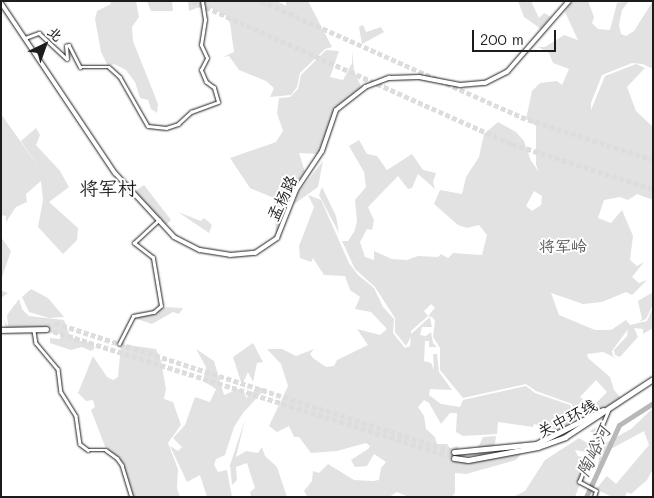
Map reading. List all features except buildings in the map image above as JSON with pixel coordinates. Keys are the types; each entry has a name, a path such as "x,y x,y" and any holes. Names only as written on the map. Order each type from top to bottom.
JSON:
{"highway":[{"path":"46,327 33,329 1,329 46,327"},
{"name":"关中环线","path":"454,452 536,444 600,412 653,376"},
{"name":"关中环线","path":"454,458 468,460 538,447 565,436 653,380"}],"main road":[{"name":"孟杨路","path":"1,3 115,173 174,237 200,250 230,255 255,253 277,238 296,190 322,151 336,110 365,87 389,78 419,77 460,85 484,83 507,72 569,1"}],"street":[{"path":"25,38 39,32 67,59 66,46 69,45 80,67 109,67 120,77 148,126 166,128 178,124 191,112 218,102 214,88 206,82 201,70 207,58 200,39 205,20 202,1"},
{"path":"119,344 133,316 154,312 161,306 153,258 134,243 159,220"},
{"path":"33,329 36,343 58,369 62,392 76,416 80,444 88,450 106,450 117,458 122,465 132,497"},
{"path":"594,497 596,491 579,482 608,410"}],"green space":[{"path":"110,1 136,1 139,17 132,27 133,41 158,104 157,113 151,109 148,100 140,98 135,82 126,70 114,64 108,66 101,52 95,19 97,11 111,4"},
{"path":"147,1 172,1 173,11 151,11"},
{"path":"188,1 277,1 286,6 286,1 308,1 332,47 325,49 300,73 297,87 291,95 270,97 274,88 266,81 239,70 229,56 223,57 234,52 230,23 225,15 205,5 189,11"},
{"path":"518,1 531,1 539,18 544,13 551,17 541,29 524,17"},
{"name":"将军岭","path":"572,1 588,1 594,17 592,23 598,29 610,30 617,3 629,1 622,10 619,25 621,34 626,36 634,31 653,1 653,69 643,64 632,63 602,75 591,103 591,110 605,76 636,64 645,68 627,87 636,111 653,127 653,200 637,194 628,200 620,197 604,200 598,218 611,223 622,210 633,236 630,260 637,266 644,262 632,277 639,283 647,280 632,295 626,292 602,302 583,304 551,293 559,315 595,330 611,330 626,320 630,325 647,321 653,307 653,328 643,334 643,329 634,328 638,337 620,357 615,355 614,350 627,336 628,329 612,351 613,356 618,359 603,352 587,354 588,358 610,377 614,390 621,398 573,427 575,415 572,404 536,391 526,384 463,398 440,370 440,348 433,337 435,321 432,317 428,316 411,331 411,334 430,317 432,327 422,327 420,335 426,336 431,332 433,343 437,347 429,347 429,341 425,341 424,361 431,363 434,370 433,354 437,354 439,372 452,390 430,389 429,395 441,404 460,407 463,400 526,386 535,393 570,405 574,415 570,429 555,436 554,430 534,424 533,427 498,422 497,434 463,436 456,432 457,413 450,413 441,424 429,403 424,400 418,407 424,416 426,429 435,437 437,444 447,444 450,448 458,446 458,451 478,448 483,437 496,436 495,445 484,455 460,457 461,462 522,453 516,460 466,474 455,473 455,493 452,497 409,497 397,492 389,497 307,496 304,491 312,481 313,471 319,473 328,464 354,480 373,481 379,480 381,468 386,462 374,454 367,466 355,467 351,460 368,449 370,446 366,443 337,451 311,453 299,437 294,437 289,426 277,432 269,426 288,386 281,364 267,349 282,349 296,356 314,349 310,354 313,358 326,367 334,366 337,360 368,345 357,329 380,335 387,329 371,312 355,309 360,297 350,290 345,276 324,275 313,258 311,262 300,258 299,246 314,207 308,195 321,200 349,263 358,275 374,288 383,307 394,319 393,333 405,348 410,346 411,337 406,346 395,332 395,318 375,287 355,269 342,241 348,241 354,232 357,222 355,200 366,187 364,172 349,146 359,140 367,154 377,156 387,170 412,154 423,170 436,173 433,182 435,189 418,174 412,188 408,189 398,176 368,207 374,220 372,230 367,229 360,242 365,257 374,260 374,251 392,259 407,260 418,256 438,257 441,254 448,258 453,253 482,255 487,235 479,225 467,228 458,225 434,204 440,190 462,194 466,177 479,157 484,134 498,122 516,132 524,141 531,161 539,172 536,165 536,126 526,119 532,91 540,83 557,81 562,85 569,69 553,63 549,53 538,47 545,47 564,35 578,40 565,12","holes":["534,191 542,196 541,205 532,211 526,206","431,304 435,308 428,316 424,311","596,380 607,392 584,415 576,408 583,399 580,397"]},
{"path":"363,25 366,32 381,27 384,32 362,44 359,27"},
{"path":"326,50 339,51 330,77 343,80 352,63 352,51 354,70 362,89 338,106 319,154 299,153 305,172 292,190 276,235 274,198 250,188 230,158 276,142 283,131 277,113 279,98 290,97 298,89 301,75"},
{"path":"1,114 41,170 21,141 36,128 40,135 36,145 60,171 69,187 49,202 78,228 77,240 63,254 38,227 43,200 41,181 26,194 27,202 16,207 6,222 6,216 1,215"},
{"path":"323,161 318,187 294,204 298,193"},
{"path":"144,185 171,220 165,226 134,192"},
{"path":"322,187 336,216 339,233 319,195"},
{"path":"178,212 201,221 204,218 212,225 209,233"},
{"path":"1,237 11,251 2,277 2,291 8,293 1,298"},
{"path":"31,289 48,298 64,317 49,318 29,312 22,297"},
{"path":"653,292 653,305 646,319 639,322 642,319 638,301"},
{"path":"19,299 22,309 29,316 64,320 70,336 83,342 94,342 94,349 91,351 82,347 71,350 50,343 50,338 60,339 61,334 6,329 4,320 8,327 7,315"},
{"path":"163,307 183,308 179,314 173,312 152,324 134,318 155,314"},
{"path":"253,343 263,362 257,363 253,382 248,372 242,385 233,357"},
{"path":"121,344 156,349 161,361 166,389 164,399 173,402 181,425 168,443 178,469 177,488 180,497 134,497 122,462 106,449 91,410 95,407 93,400 86,401 78,393 93,356 107,377 113,380 118,377"},
{"path":"196,349 214,361 224,395 238,389 244,391 246,398 257,388 266,388 243,413 234,427 225,455 216,459 214,465 218,472 227,470 232,497 207,497 200,475 187,482 170,446 178,451 182,447 173,438 185,425 195,397 210,402 216,389 203,381 206,367"},
{"path":"653,408 653,469 647,480 631,494 627,492 625,497 612,497 596,489 607,476 616,484 649,445 644,431 609,450 597,468 602,445 631,429"},
{"path":"245,420 236,457 246,451 258,453 262,447 265,456 277,467 287,497 251,497 250,492 255,488 247,463 236,467 237,480 232,485 230,465"},
{"path":"603,423 592,453 575,450 578,456 589,459 575,497 513,497 525,491 545,460 579,438 589,444 596,436 590,431"}],"waterway":[{"name":"陶峪河","path":"586,497 619,425 653,403"}],"tunnel":[{"path":"192,1 512,144 653,189"},
{"path":"261,1 521,117 653,160"},
{"path":"46,326 55,323 454,452"},
{"path":"46,329 454,458"}],"district":[{"name":"将军村","path":"108,188"}]}
